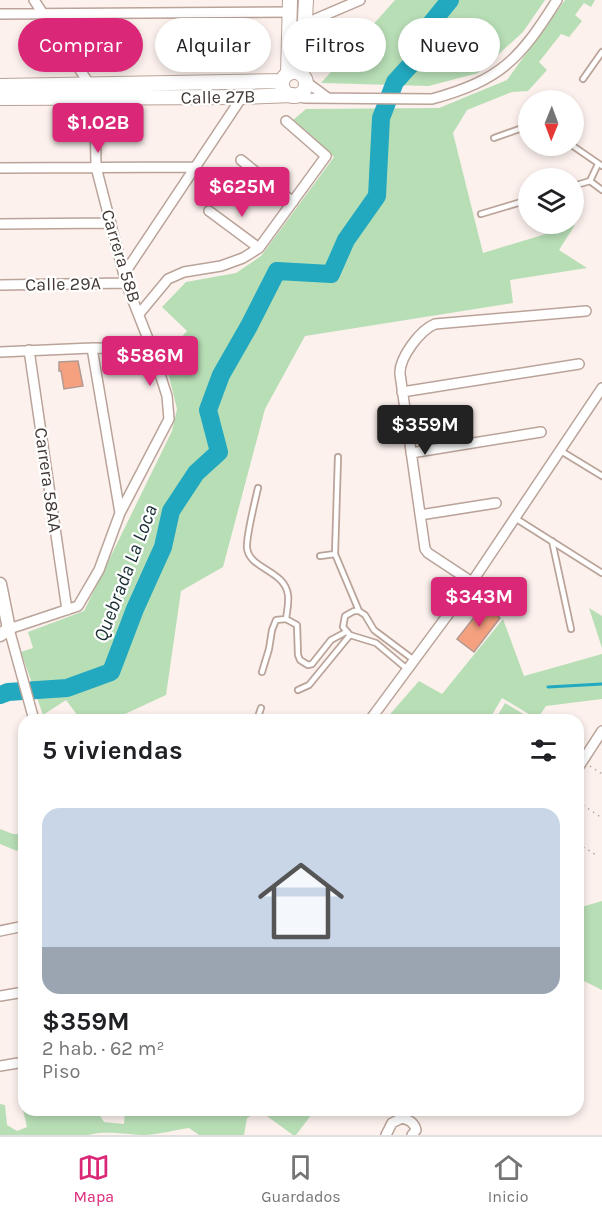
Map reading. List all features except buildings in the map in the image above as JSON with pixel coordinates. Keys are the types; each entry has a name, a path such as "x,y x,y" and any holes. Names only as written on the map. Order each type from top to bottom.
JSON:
{"main road":[{"path":"304,18 306,0"},
{"path":"290,6 285,92 295,95 303,91 304,72"},
{"path":"285,77 297,72 304,78"},
{"name":"Calle 27B","path":"0,98 285,77"},
{"name":"Calle 27B","path":"0,86 242,98 295,95"}],"street":[{"name":"Carrera 58B","path":"4,632 78,606 99,570 120,513 169,419 167,396 125,279 96,167 95,103 90,91 34,0"},
{"path":"318,18 360,0"},
{"name":"Calle 27B","path":"295,95 304,98 432,99 476,84 500,72 518,56 537,32 557,0"},
{"path":"0,14 290,6"},
{"path":"304,78 328,98"},
{"name":"Calle 29A","path":"0,285 125,279 242,98"},
{"path":"139,314 168,279 184,272 221,266 243,258 259,248 326,156 286,121"},
{"path":"241,160 293,202"},
{"path":"0,168 196,167"},
{"path":"209,211 259,248"},
{"path":"0,224 111,223"},
{"path":"472,582 425,549 402,392 399,366 401,360 428,327 435,324 586,311"},
{"name":"Carrera 58B","path":"92,348 120,513"},
{"path":"0,352 92,348 152,349"},
{"name":"Carrera 58AA","path":"29,350 67,610"},
{"path":"402,392 579,364"},
{"path":"374,714 472,582 602,388"},
{"path":"411,453 542,432"},
{"path":"420,515 496,503"},
{"path":"0,584 4,632 12,646 33,714"},
{"path":"584,758 602,730"},
{"path":"0,931 18,927"},
{"path":"0,996 18,993"},
{"path":"0,1066 18,1063"},
{"path":"386,1135 392,1123 402,1118 415,1125 416,1130 412,1135"}],"lane":[{"path":"584,79 602,52"},
{"path":"494,138 518,130"},
{"path":"584,154 600,165 590,181 584,183"},
{"path":"590,181 602,190"},
{"path":"481,214 518,203"},
{"path":"561,450 602,477"},
{"path":"338,457 335,554 359,611 365,615 374,630 414,660"},
{"path":"258,488 247,548 253,560 279,578 286,586 288,596 286,619"},
{"path":"515,518 602,573"},
{"path":"552,541 571,629"},
{"path":"320,556 335,554"},
{"path":"359,611 345,616 343,627 348,633 376,643 407,670"},
{"path":"262,672 276,620 286,619 297,625 298,655 300,660 308,665 312,664 331,640 348,633"},
{"path":"298,690 309,685 348,633"},
{"path":"259,714 261,708"}],"path":[{"path":"584,766 602,774"},
{"path":"584,806 602,818"},
{"path":"584,848 598,856"}],"green space":[{"path":"395,0 545,0 523,32 500,53 500,18 398,18 398,72 478,73 429,86 321,83 331,72 386,72 386,18 379,18"},
{"path":"565,0 595,0 591,7 584,3 575,15 582,21 569,37 561,34 539,62 547,70 529,90 518,90 467,110 453,133 483,253 545,234 569,234 559,250 587,268 510,280 513,303 305,336 265,409 223,567 181,591 166,695 125,714 76,714 66,700 43,714 21,652 33,648 28,632 84,611 172,431 177,409 164,356 187,331 162,307 186,282 236,273 261,256 334,157 293,120 306,109 439,108 507,80"},
{"path":"589,608 602,616 602,648"},
{"path":"503,619 524,676 602,654 602,699 546,706 540,714 529,714 502,698 493,714 390,714 419,681 442,694"},
{"path":"505,703 523,714 499,714"},
{"path":"0,829 18,834 17,851 0,844"},
{"path":"602,901 602,990 584,981 584,906"},
{"path":"0,1104 5,1105 7,1125 17,1131 27,1127 24,1116 100,1116 104,1122 124,1124 125,1116 251,1116 247,1118 244,1135 199,1135 189,1128 146,1135 109,1133 0,1135"},
{"path":"267,1116 310,1116 296,1135"}],"waterway":[{"name":"Quebrada La Loca","path":"0,695 8,692 67,688 111,672 135,609 163,547 171,511 196,473 219,452 208,410 221,375 277,271 331,274 346,240 377,196 381,118 395,82 414,61 411,48 450,0"},
{"path":"548,687 602,684"}]}
